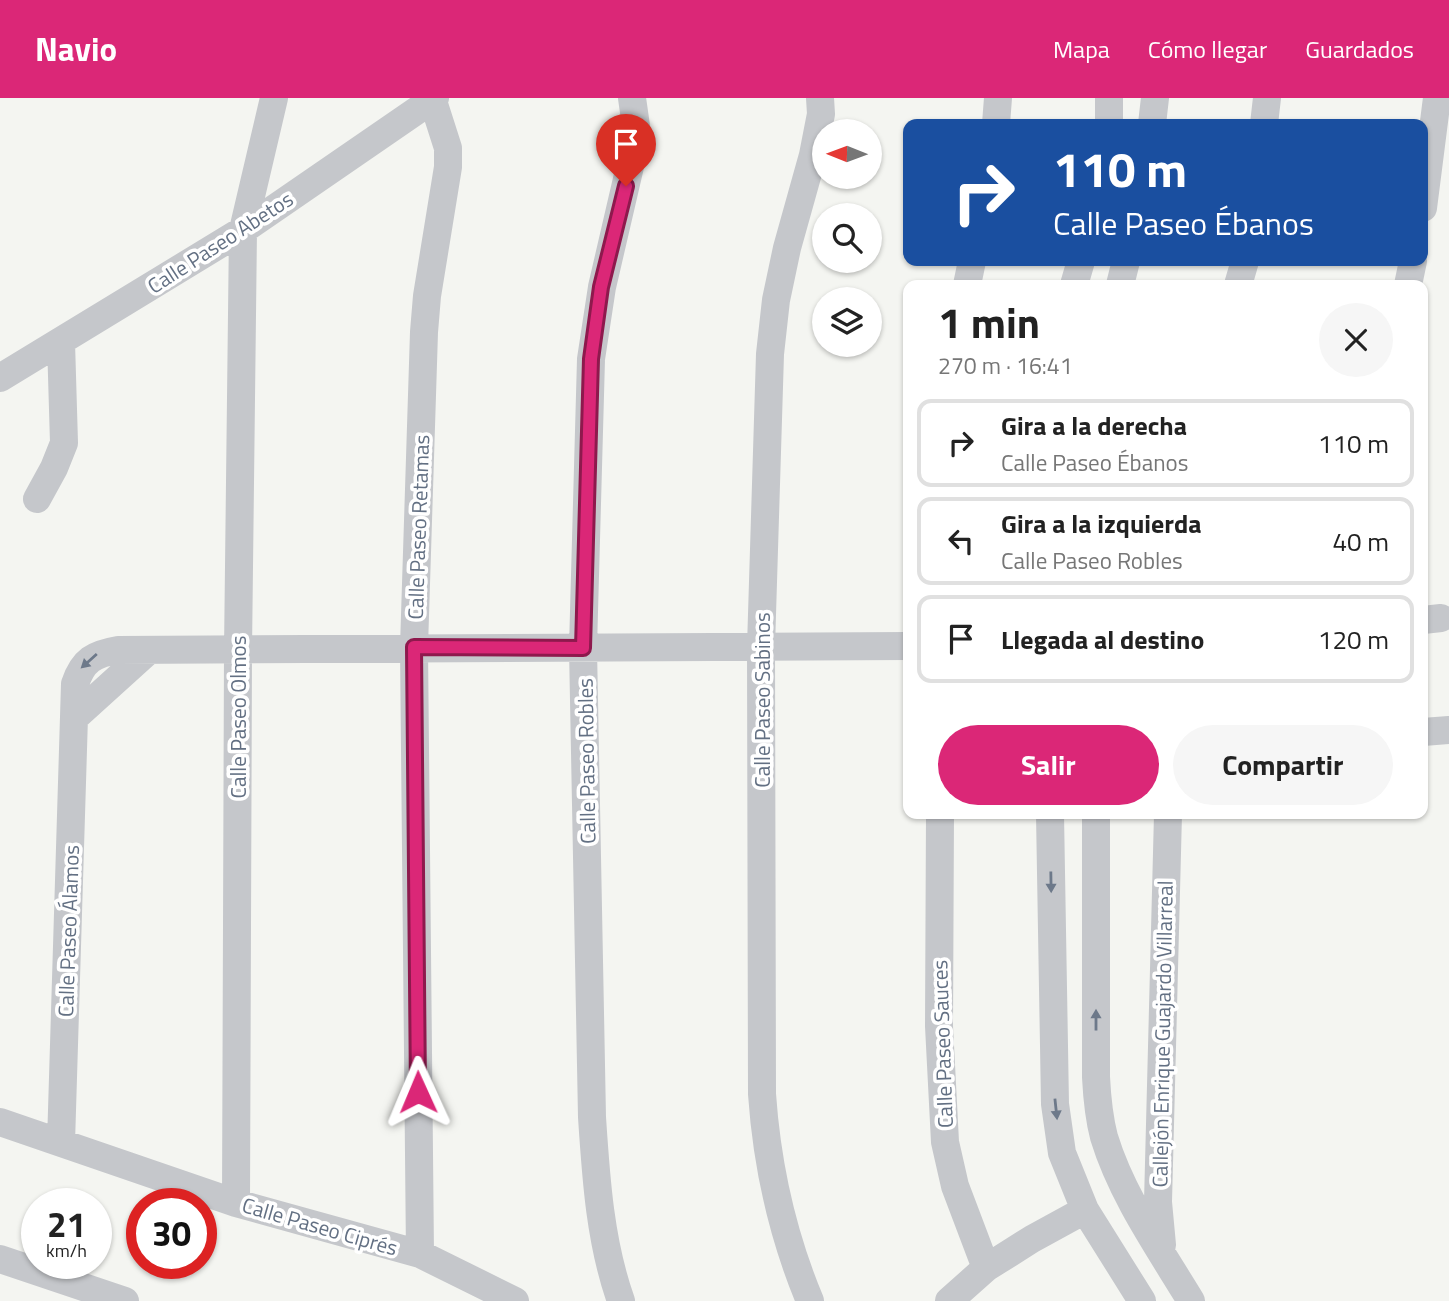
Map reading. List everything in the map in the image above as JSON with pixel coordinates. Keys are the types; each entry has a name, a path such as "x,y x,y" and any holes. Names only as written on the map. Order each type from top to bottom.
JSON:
{"street":[{"name":"Calle Paseo Olmos","path":"236,1203 243,230 274,98"},
{"name":"Calle Paseo Robles","path":"621,1301 605,1236 595,1171 583,648 591,359 601,287 631,162 636,126 632,98"},
{"name":"Calle Paseo Sabinos","path":"810,1301 788,1247 765,1136 762,1094 761,646 770,354 776,300 813,155 821,114 820,98"},
{"path":"996,119 998,98"},
{"path":"1109,119 1110,98"},
{"path":"1153,119 1155,98"},
{"path":"1265,119 1267,98"},
{"path":"1428,169 1437,98"},
{"name":"Calle Paseo Abetos","path":"0,378 243,230 433,99"},
{"name":"Calle Paseo Retamas","path":"420,1254 414,647 424,332 427,296 448,167 448,148 433,99"},
{"path":"37,499 64,443 61,342"},
{"path":"238,650 903,646"},
{"name":"Calle Paseo Álamos","path":"61,1143 74,718 148,650 238,650"},
{"path":"1428,732 1449,730"},
{"name":"Calle Paseo Sauces","path":"940,819 939,1026 944,1142 955,1186 986,1268"},
{"path":"1050,819 1055,1104 1062,1153 1085,1210 1142,1301"},
{"path":"1096,819 1096,1077 1099,1110 1104,1135 1125,1191 1191,1301"},
{"name":"Callejón Enrique Guajardo Villarreal","path":"1163,1255 1158,1202 1168,819"},
{"name":"Calle Paseo Ciprés","path":"0,1122 236,1203 420,1254 515,1301"},
{"path":"949,1301 986,1268 1085,1210"},
{"path":"0,1259 125,1301"}],"route":[{"path":"418,1092 414,647 583,648 591,359 601,287 626,186"}]}
